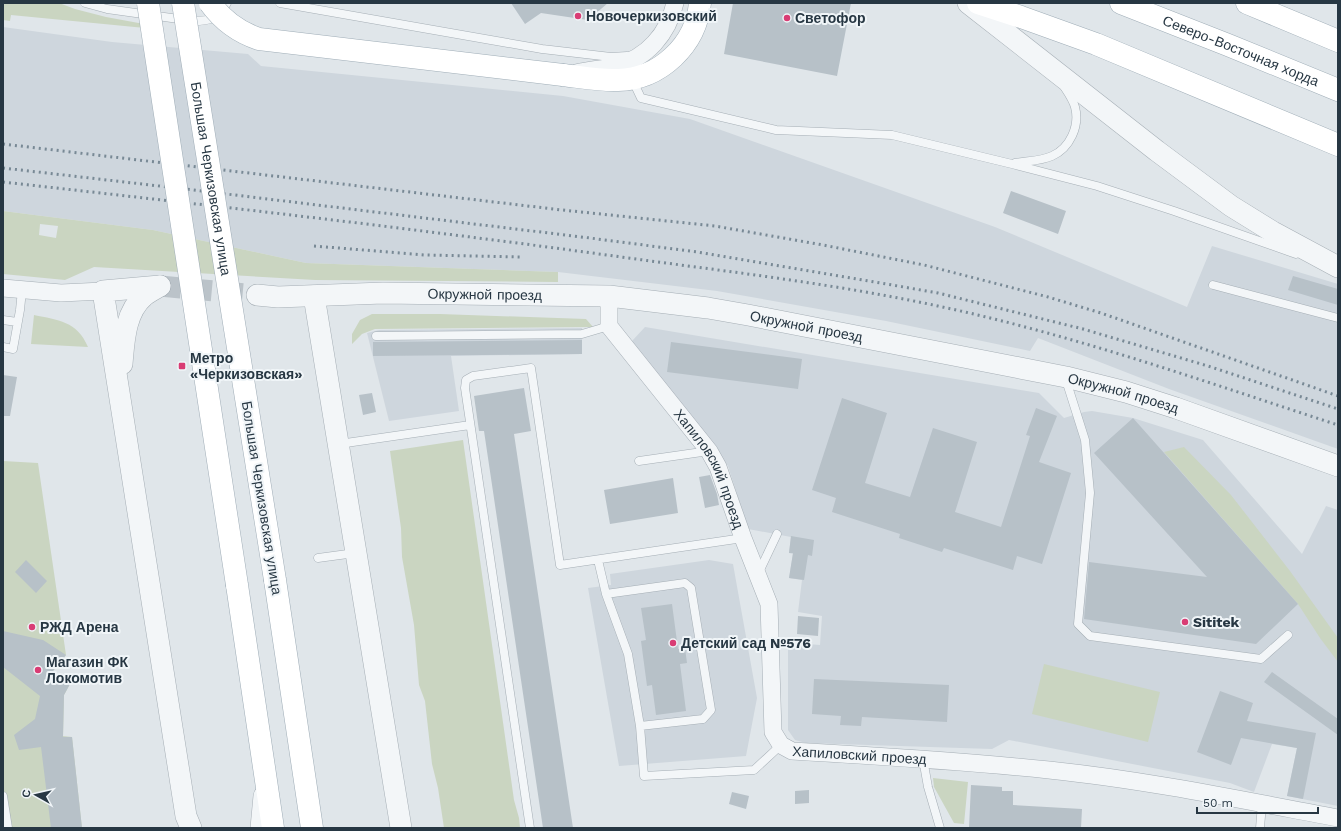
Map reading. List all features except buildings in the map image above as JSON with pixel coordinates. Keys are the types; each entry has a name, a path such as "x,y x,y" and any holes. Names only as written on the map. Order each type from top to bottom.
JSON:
{"main road":[{"path":"148,3 273,828"},
{"name":"Большая Черкизовская улица","path":"183,3 313,823"},
{"path":"210,3 218,15 237,29 259,39 617,80 632,79 647,74 672,58 691,34 697,20 700,3"},
{"path":"978,3 1096,44 1338,145"},
{"name":"Северо-Восточная хорда","path":"1121,3 1338,90"},
{"path":"1247,3 1338,41"}],"street":[{"path":"563,75 615,66 640,56 651,48 660,38 667,26 675,3"},
{"path":"968,3 1157,151 1230,206 1338,268"},
{"path":"1315,136 1338,148"},
{"path":"3,288 62,293 160,286 144,296 135,306 128,322 124,342 122,367 125,432"},
{"path":"103,291 187,824"},
{"name":"Окружной проезд","path":"257,295 278,297 383,293 609,296 708,308 1066,377 1126,392 1176,408 1338,466"},
{"path":"314,296 401,828"},
{"path":"609,296 609,326"},
{"name":"Хапиловский проезд","path":"609,326 709,451 718,467 743,538 769,604 773,732 781,745 792,751 923,759 1101,776 1338,818"},
{"path":"261,828 265,772"},
{"path":"389,828 396,815 397,800"}],"lane":[{"path":"85,3 107,9 193,21 204,21 218,16 224,10 227,3"},
{"path":"280,3 542,49 611,57 640,56"},
{"path":"1012,164 1052,156 1064,148 1075,130 1076,115 1073,101 1062,84 1038,57"},
{"path":"632,79 641,98 776,130 892,135 1097,186 1174,210 1338,268"},
{"path":"1213,285 1338,318"},
{"path":"3,347 13,349 22,290"},
{"path":"3,320 17,322"},
{"path":"376,336 582,334 609,326"},
{"path":"530,828 470,425 465,388 466,380 473,376 531,368 560,565 743,538"},
{"path":"1066,377 1085,440 1090,493 1078,624 1090,636 1261,659 1288,635"},
{"path":"338,444 470,425"},
{"path":"639,461 709,451"},
{"path":"758,575 777,534"},
{"path":"318,558 356,552"},
{"path":"598,560 606,594 628,654 640,726 644,776 754,770 781,745"},
{"path":"606,594 685,583 691,588 711,710 703,719 640,726"},
{"path":"923,759 928,787 940,828"},
{"path":"3,796 8,828"},
{"path":"1260,828 1262,804"}],"shaded area":[{"path":"3,27 112,42 248,54 261,66 563,96 690,119 995,227 1187,307 1212,246 1338,284 1338,449 1169,389 1038,338 1030,351 886,321 717,291 558,272 306,263 153,230 3,211"},
{"path":"645,327 1039,393 1064,418 1092,411 1133,418 1203,440 1302,554 1326,506 1338,510 1338,806 1287,796 1297,748 1272,744 1254,792 1230,783 1009,740 992,749 806,743 795,740 788,730 788,649 795,643 820,645 822,616 798,612 802,580 789,578 793,554 789,553 791,537 748,529 728,466 632,341"},
{"path":"582,328 582,354 451,356 459,411 389,421 367,333 379,330"},
{"name":"Детский сад №576","path":"709,560 733,564 757,698 746,756 619,766 588,588 611,585 610,574"}],"green space":[{"path":"3,3 59,3 106,17 144,24 145,28 11,15 10,21 3,20"},
{"path":"3,211 153,230 306,263 558,272 558,282 315,280 94,267 65,280 3,274","holes":["40,224 58,226 56,238 39,235"]},
{"path":"372,314 440,314 586,319 593,327 375,329 362,334 352,344 352,334 360,320"},
{"path":"34,315 59,320 66,323 84,338 88,347 31,344"},
{"path":"463,440 514,800 520,828 444,828 438,788 432,764 425,701 419,685 414,625 402,557 401,528 390,451"},
{"path":"1184,447 1231,495 1290,571 1338,638 1338,662 1298,604 1164,452"},
{"name":"РЖД Арена","path":"3,461 38,463 66,655 53,671 70,684 64,695 63,736 72,737 82,828 3,828"},
{"path":"1044,664 1160,692 1148,742 1032,714"},
{"path":"933,778 968,782 964,824 954,823 934,787"}],"tunnel":[{"path":"160,286 257,295"}],"railway":[{"path":"3,144 562,210 715,226 823,245 924,265 1048,297 1101,313 1338,396"},
{"path":"3,168 697,252 938,293 1083,329 1208,366 1338,409"},
{"path":"3,182 462,236 776,278 898,298 989,318 1090,345 1338,425"},
{"path":"314,246 425,255 521,257"}],"place":[{"name":"Новочеркизовский","path":"578,16"},
{"name":"Светофор","path":"787,18"},
{"name":"Метро «Черкизовская»","path":"182,366"},
{"name":"Sititek","path":"1185,622"},
{"name":"РЖД Арена","path":"32,627"},
{"name":"Детский сад №576","path":"673,643"},
{"name":"Магазин ФК Локомотив","path":"38,670"}]}
